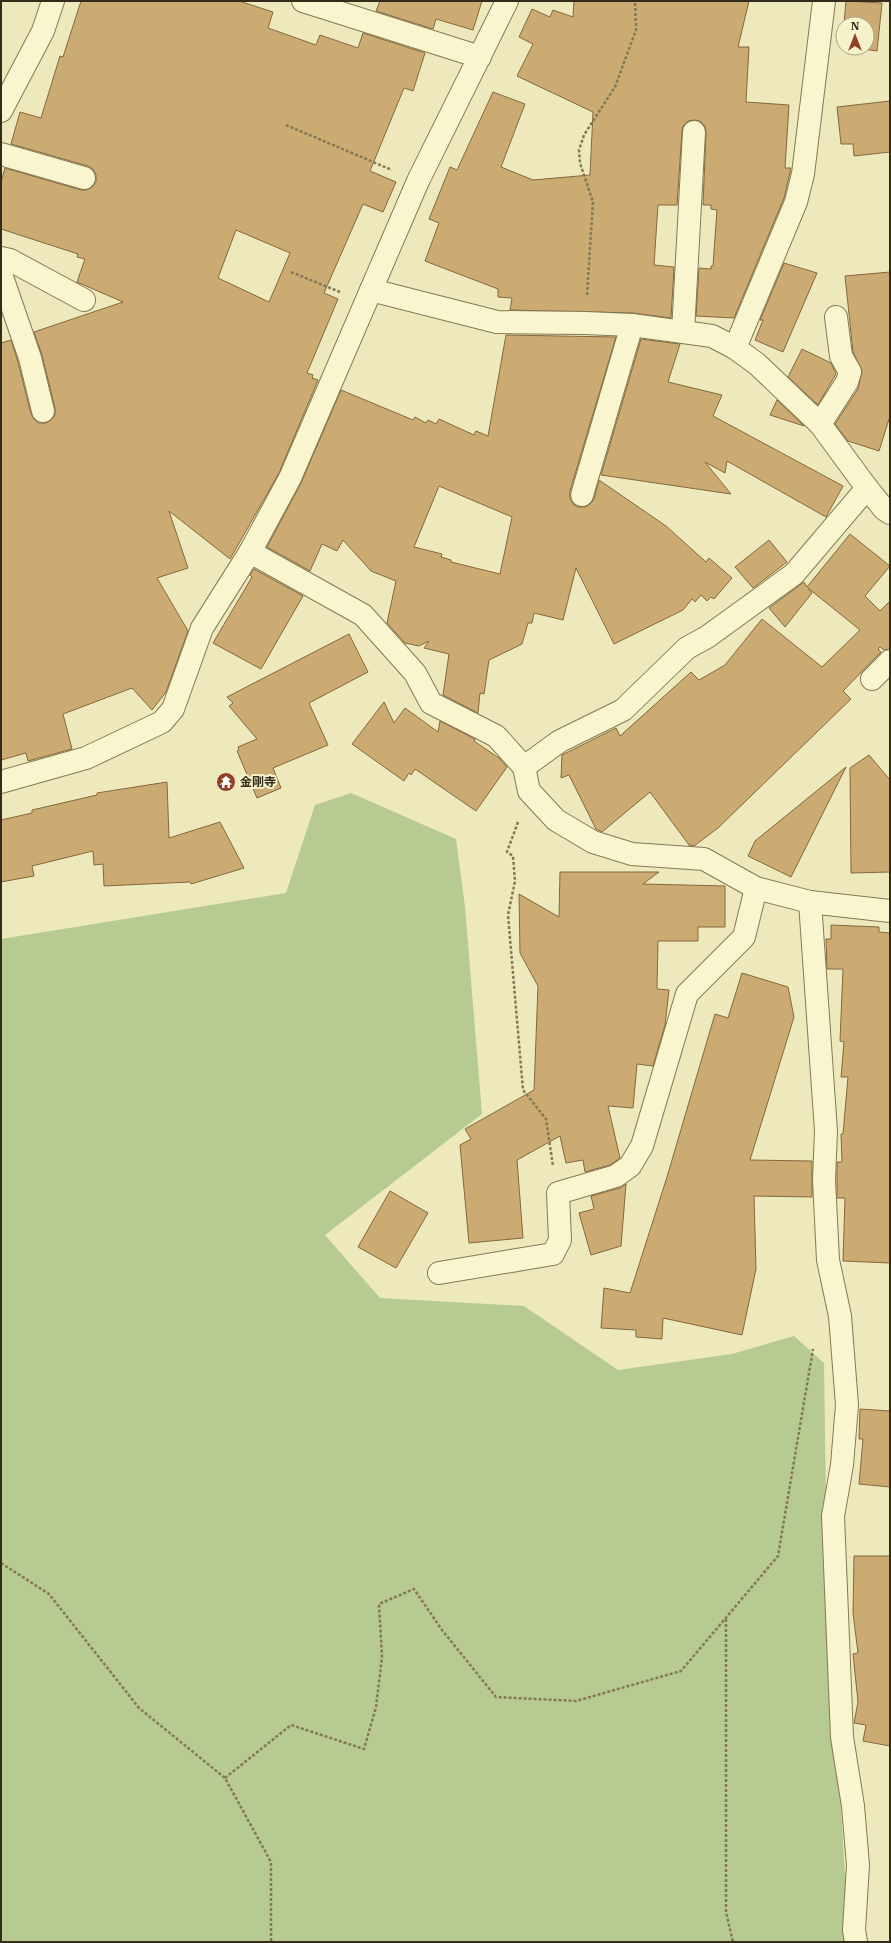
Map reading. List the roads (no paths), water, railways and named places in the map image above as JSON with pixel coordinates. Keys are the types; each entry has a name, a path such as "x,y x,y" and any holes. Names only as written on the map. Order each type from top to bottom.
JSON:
{"street":[{"path":"3,102 43,31 54,1"},
{"path":"303,1 480,57"},
{"path":"1,782 86,758 162,722 173,709 202,628 250,552 290,478 418,181 507,1"},
{"path":"735,348 796,202 803,174 824,1"},
{"path":"682,332 694,132"},
{"path":"1,154 84,178"},
{"path":"1,258 10,260 84,300"},
{"path":"1,274 30,358 43,411"},
{"path":"368,296 497,322 632,325 712,336 735,348 757,364 820,424 867,488 884,509 890,513"},
{"path":"820,424 847,382 850,372 841,356 836,317"},
{"path":"582,495 632,325"},
{"path":"524,766 560,741 623,710 687,648 707,637 794,574 867,488"},
{"path":"250,552 363,615 415,673 431,703 496,736 524,766 528,791 556,820 592,842 632,854 704,859 756,888 810,902 890,911"},
{"path":"872,679 890,661"},
{"path":"439,1273 553,1254 560,1240 558,1193 616,1176 630,1166 642,1146 687,994 744,937 756,888"},
{"path":"810,902 826,1131 824,1180 828,1260 840,1316 847,1405 842,1465 833,1516 842,1737 853,1806 858,1865 854,1930 856,1942"}],"place":[{"name":"金剛寺","path":"226,782"}]}
